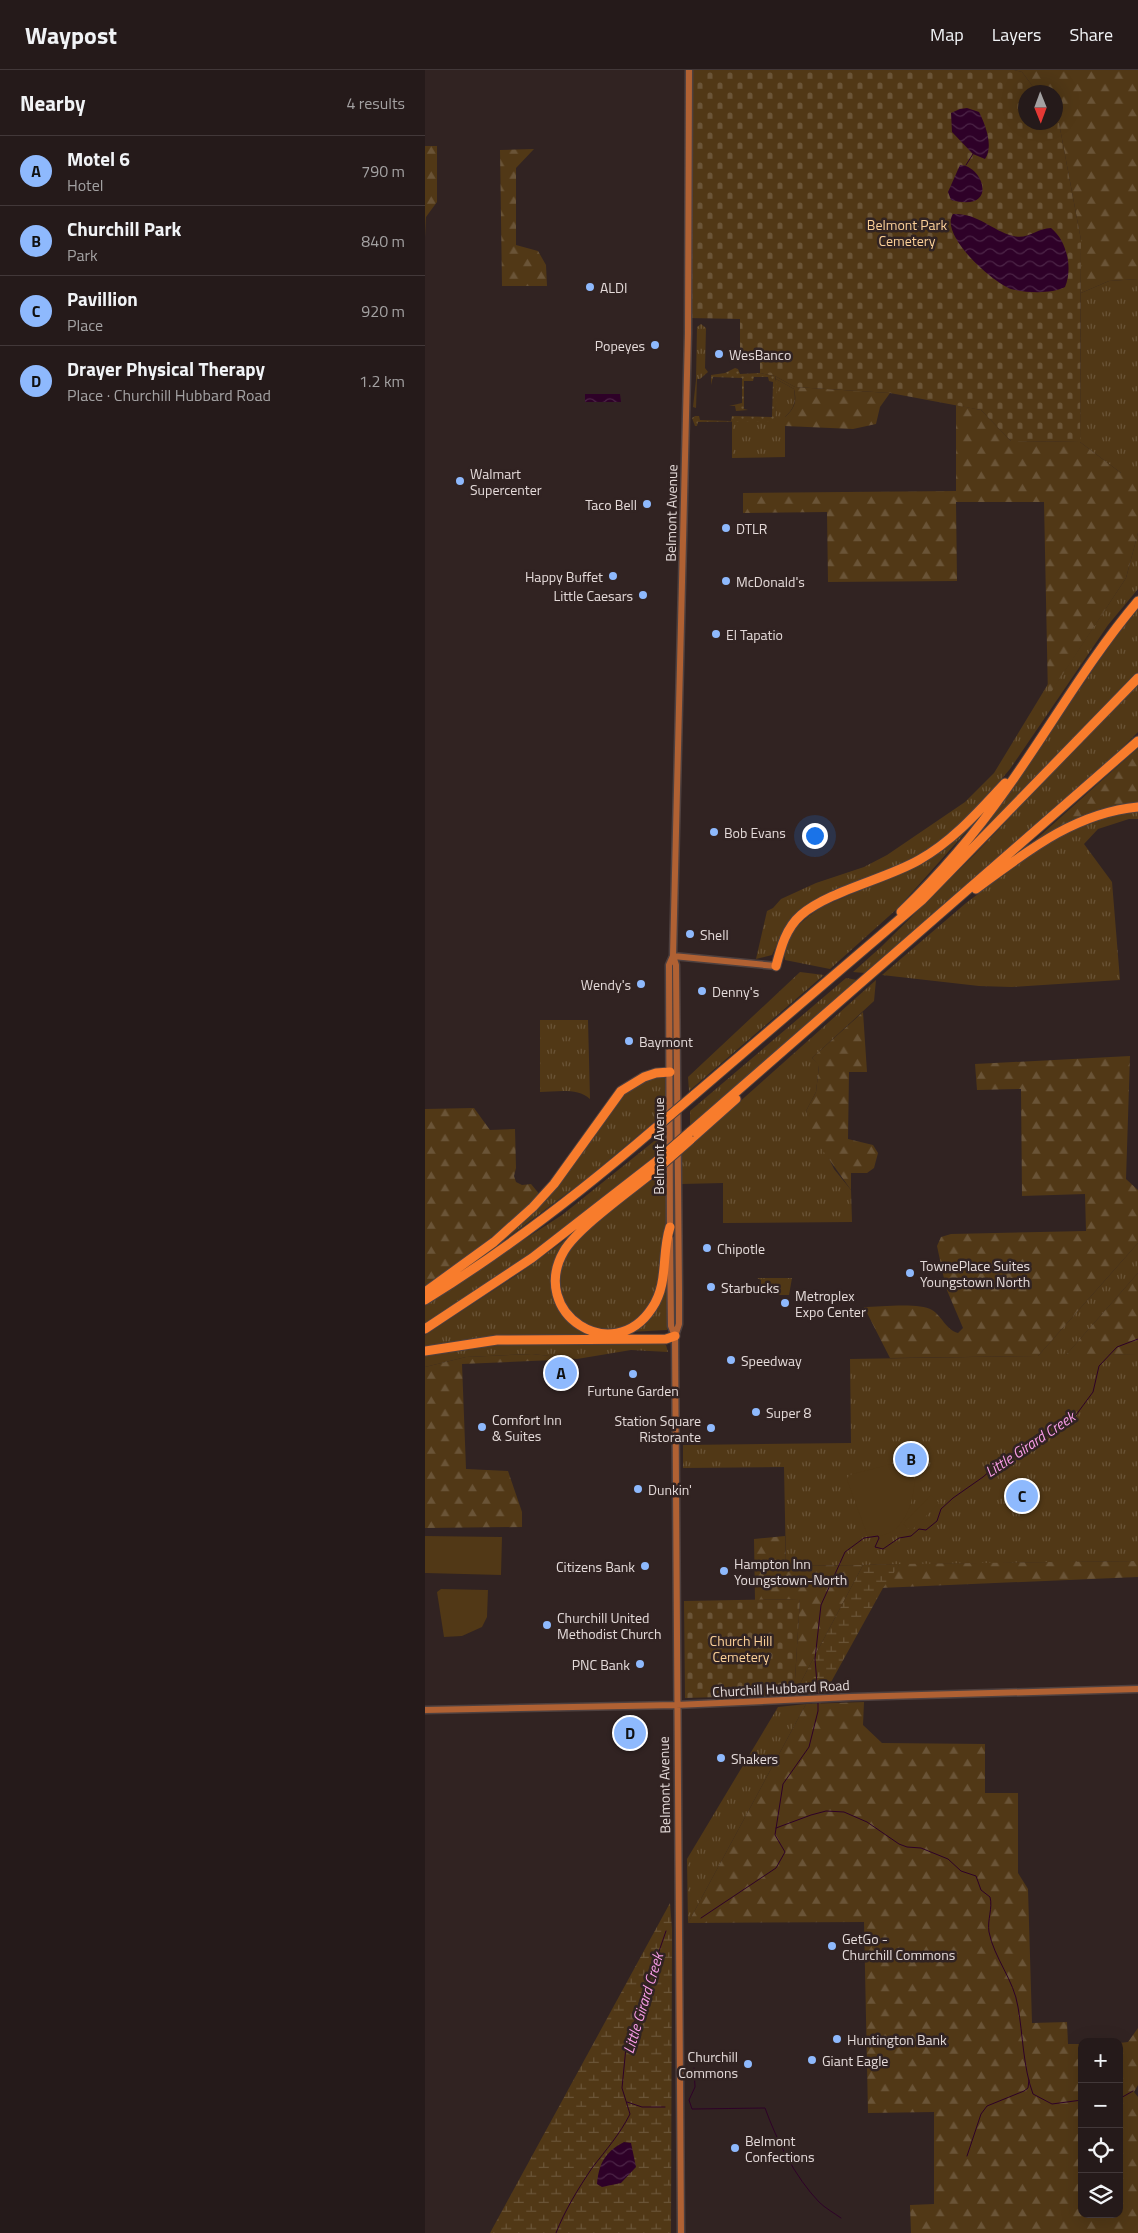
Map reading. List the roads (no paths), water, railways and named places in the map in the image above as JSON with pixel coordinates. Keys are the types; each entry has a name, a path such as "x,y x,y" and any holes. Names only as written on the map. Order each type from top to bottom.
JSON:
{"highway":[{"path":"425,1300 533,1227 601,1175 885,931 973,835 1109,638 1138,601"},
{"path":"885,931 897,925 935,888 1138,678"},
{"path":"776,966 787,933 806,911 824,901 920,860 969,821 1007,782 1051,716 1063,706"},
{"path":"675,1336 610,1334 581,1327 565,1312 556,1291 558,1264 570,1242 885,960 1138,741"},
{"path":"903,946 921,936 974,891 1050,836 1081,820 1099,814 1138,807"},
{"path":"425,1292 494,1242 533,1207 553,1184 621,1091 644,1077 657,1073 673,1072"},
{"path":"425,1328 532,1258 658,1164"},
{"path":"610,1334 635,1326 653,1308 661,1290 670,1227"},
{"path":"425,1351 497,1340 666,1339 675,1336"}],"main road":[{"name":"Belmont Avenue","path":"681,2233 675,1336 679,1324 679,1292 669,965 673,956 688,328 689,70"},
{"path":"673,956 776,966"},
{"name":"Belmont Avenue","path":"673,1072 670,1227 671,1326 675,1336"},
{"name":"Churchill Hubbard Road","path":"425,1710 676,1705 851,1697 1138,1689"}],"water":[{"path":"967,108 979,112 986,129 989,148 985,159 973,154 952,132 951,113"},
{"path":"960,165 968,167 975,172 980,180 983,187 981,195 976,200 966,202 951,200 948,192"},
{"path":"953,214 970,216 1005,233 1018,237 1051,228 1057,233 1067,255 1068,272 1065,287 1053,291 1031,292 1011,289 1002,285 981,268 960,245 953,234 951,223"},
{"path":"585,394 620,394 621,402 585,402"},
{"path":"624,2142 631,2143 636,2167 621,2183 602,2187 597,2184 601,2164 612,2150"}],"waterway":[{"path":"966,165 973,154"},
{"name":"Little Girard Creek","path":"818,1696 815,1659 821,1605 845,1552 864,1538 878,1536 875,1547 883,1549 899,1538 911,1536 919,1529 926,1530 937,1521 941,1509 953,1498 983,1477 1005,1458 1052,1433 1076,1415 1093,1392 1099,1366 1117,1347 1138,1339"},
{"name":"Little Girard Creek","path":"701,1918 776,1868 785,1852 775,1835 783,1784 809,1747 818,1711 818,1700"},
{"path":"776,1828 826,1811 844,1812 867,1822 899,1844 907,1847 921,1848 948,1859 961,1871 976,1876 981,1890 990,1897 989,1932 995,1951 1016,1997 1025,2062 1033,2094 1052,2104 1078,2101"},
{"name":"Little Girard Creek","path":"556,2233 582,2184 630,2114 622,2088 626,2047 666,1931"},
{"path":"694,2068 695,2087 689,2100 692,2109 765,2108 781,2146 802,2181 819,2202 841,2218"},
{"path":"967,2156 981,2114 987,2106 1024,2091 1028,2088 1029,2080"},
{"path":"1123,2097 1133,2091"},
{"path":"627,2102 642,2107 665,2107"}],"place":[{"name":"ALDI","path":"590,287"},
{"name":"Popeyes","path":"655,345"},
{"name":"WesBanco","path":"719,354"},
{"name":"Walmart Supercenter","path":"460,481"},
{"name":"Taco Bell","path":"647,504"},
{"name":"DTLR","path":"726,528"},
{"name":"Happy Buffet","path":"613,576"},
{"name":"McDonald's","path":"726,581"},
{"name":"Little Caesars","path":"643,595"},
{"name":"El Tapatio","path":"716,634"},
{"name":"Bob Evans","path":"714,832"},
{"name":"Shell","path":"690,934"},
{"name":"Wendy's","path":"641,984"},
{"name":"Denny's","path":"702,991"},
{"name":"Baymont","path":"629,1041"},
{"name":"Chipotle","path":"707,1248"},
{"name":"TownePlace Suites Youngstown North","path":"910,1273"},
{"name":"Starbucks","path":"711,1287"},
{"name":"Metroplex Expo Center","path":"785,1303"},
{"name":"Speedway","path":"731,1360"},
{"name":"Motel 6","path":"561,1373"},
{"name":"Furtune Garden","path":"633,1374"},
{"name":"Super 8","path":"756,1412"},
{"name":"Comfort Inn & Suites","path":"482,1427"},
{"name":"Station Square Ristorante","path":"711,1428"},
{"name":"Churchill Park","path":"911,1459"},
{"name":"Dunkin'","path":"638,1489"},
{"name":"Pavillion","path":"1022,1496"},
{"name":"Citizens Bank","path":"645,1566"},
{"name":"Hampton Inn Youngstown-North","path":"724,1571"},
{"name":"Churchill United Methodist Church","path":"547,1625"},
{"name":"PNC Bank","path":"640,1664"},
{"name":"Drayer Physical Therapy","path":"630,1733"},
{"name":"Shakers","path":"721,1758"},
{"name":"GetGo - Churchill Commons","path":"832,1946"},
{"name":"Huntington Bank","path":"837,2039"},
{"name":"Giant Eagle","path":"812,2060"},
{"name":"Churchill Commons","path":"748,2064"},
{"name":"Belmont Confections","path":"735,2148"}],"park label":[{"name":"Belmont Park Cemetery","path":"907,232"},
{"name":"Church Hill Cemetery","path":"741,1648"}]}
